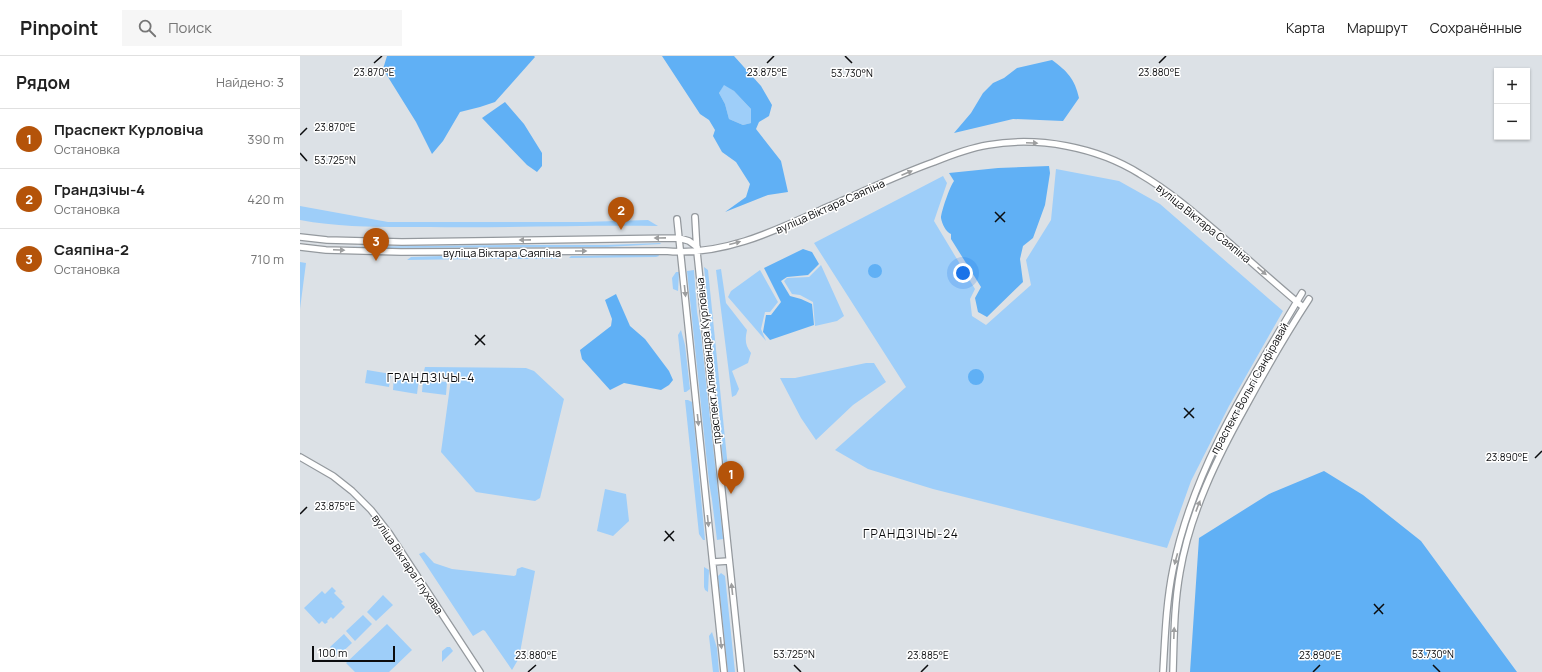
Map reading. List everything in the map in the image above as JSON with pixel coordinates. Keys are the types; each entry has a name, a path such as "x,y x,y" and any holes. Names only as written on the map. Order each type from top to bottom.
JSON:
{"street":[{"name":"вуліца Віктара Саяпіна","path":"300,247 326,250 401,252 681,252 746,240 775,231 903,174 956,153 988,145 1020,142 1050,144 1082,150 1108,158 1139,173 1167,191 1195,213 1304,308"},
{"name":"праспект Аляксандра Курловіча","path":"695,218 741,672"},
{"name":"праспект Аляксандра Курловіча","path":"678,219 724,672"},
{"name":"вуліца Віктара Саяпіна","path":"300,237 327,240 402,242 679,238 689,241 697,249"},
{"path":"326,250 327,240"},
{"name":"праспект Вольгі Санфіравай","path":"1163,672 1167,611 1173,570 1185,521 1197,486 1223,430 1263,358 1302,293"},
{"name":"праспект Вольгі Санфіравай","path":"1173,672 1175,616 1180,572 1190,528 1206,484 1231,433 1272,358 1309,299"},
{"name":"вуліца Віктара Глухава","path":"300,457 333,476 352,491 371,510 389,533 480,672"},
{"path":"1185,521 1188,518 1190,520 1190,528"},
{"path":"713,562 729,561"}],"shaded area":[{"path":"387,56 535,57 495,102 460,112 443,141 432,154 416,122 383,69"},
{"path":"662,56 734,56 761,86 772,105 769,116 759,122 756,129 781,161 788,192 768,195 725,212 746,197 750,184 736,162 722,152 713,136 715,130 709,120 700,114","holes":["724,85 734,91 751,109 751,123 743,125 729,119 725,104 719,93"]},
{"path":"1052,60 1070,76 1079,98 1063,121 1013,119 954,133 971,113 983,93 993,83 1004,78 1017,68"},
{"path":"724,84 734,91 751,109 751,123 743,125 729,119 725,104 719,93"},
{"path":"505,102 524,124 542,153 542,166 537,172 527,165 482,118"},
{"path":"1049,166 1050,173 1045,205 1033,238 1023,246 1020,259 1023,282 987,317 978,312 975,298 981,287 951,239 951,234 946,230 941,218 944,205 954,181 949,173 998,168"},
{"path":"1056,169 1119,181 1160,204 1283,311 1229,406 1191,481 1167,548 933,489 868,469 835,450 906,387 814,243 943,176 947,183 934,221 975,289 970,299 972,316 986,325 1031,285 1026,260 1051,220"},
{"path":"300,206 388,222 584,222 648,220 658,226 349,226 300,220"},
{"path":"661,244 606,247 340,248 606,245"},
{"path":"803,249 812,252 819,264 808,275 787,277 781,281 790,296 812,304 814,325 770,340 763,332 766,315 771,315 781,302 764,268"},
{"path":"557,254 559,259 487,259 489,255"},
{"path":"658,254 659,256 656,257 569,258 571,256"},
{"path":"476,256 476,259 407,260 411,257"},
{"path":"300,262 306,263 300,309"},
{"path":"872,264 878,264 882,268 882,274 878,278 872,278 868,274 868,268"},
{"path":"821,265 844,316 837,321 815,326 813,302 800,295 792,294 784,281 787,278 809,277"},
{"path":"704,267 708,270 729,478 723,460"},
{"path":"721,269 726,303 747,330 746,342 751,353 748,363 732,371 739,389 736,395 732,397 716,270"},
{"path":"694,270 697,312 701,335 723,539 717,540 709,482 687,271"},
{"path":"760,270 778,302 770,312 765,312 761,329 766,341 728,297 731,291"},
{"path":"676,272 679,272 678,291 673,289 672,278"},
{"path":"616,294 630,326 645,339 669,371 673,380 669,385 661,390 624,383 610,390 582,359 580,350 611,326 612,319 605,300"},
{"path":"681,330 685,345 690,389 686,392 684,392 678,335"},
{"path":"866,363 874,363 886,382 853,405 816,440 801,418 780,378 795,378"},
{"path":"425,367 526,368 534,371 564,399 540,498 535,501 476,492 441,452 451,379 423,375"},
{"path":"976,369 982,371 984,377 982,383 976,385 970,383 968,377 970,371"},
{"path":"367,370 391,374 389,387 365,383"},
{"path":"394,375 419,378 417,394 393,390"},
{"path":"423,380 447,382 446,395 422,392"},
{"path":"685,400 692,402 705,540 703,540 699,534"},
{"path":"1324,471 1363,495 1421,541 1517,672 1190,672 1199,538 1269,494"},
{"path":"605,489 626,494 629,521 613,536 597,531"},
{"path":"424,552 434,563 452,569 514,576 516,575 517,569 522,567 535,571 519,658 512,670 485,631 483,630 473,636 419,554"},
{"path":"704,567 709,570 708,592 704,587"},
{"path":"721,573 725,576 735,672 728,672 718,576"},
{"path":"332,587 336,591 334,593 343,602 341,603 345,607 333,619 331,617 325,624 322,621 319,624 304,608 322,591 325,594"},
{"path":"383,595 393,605 376,621 367,612"},
{"path":"363,615 372,624 355,641 346,631"},
{"path":"387,624 412,650 389,672 355,672 346,663"},
{"path":"712,632 717,648 719,672 713,672 709,636"},
{"path":"344,634 352,643 338,656 330,647"},
{"path":"447,647 450,647 453,651 442,662 442,651"}],"place":[{"name":"Грандзічы-4","path":"621,230"},
{"name":"Саяпіна-2","path":"376,261"},
{"name":"Праспект Курловіча","path":"731,494"}],"district":[{"name":"ГРАНДЗІЧЫ-4","path":"431,377"},
{"name":"ГРАНДЗІЧЫ-24","path":"911,533"}]}
